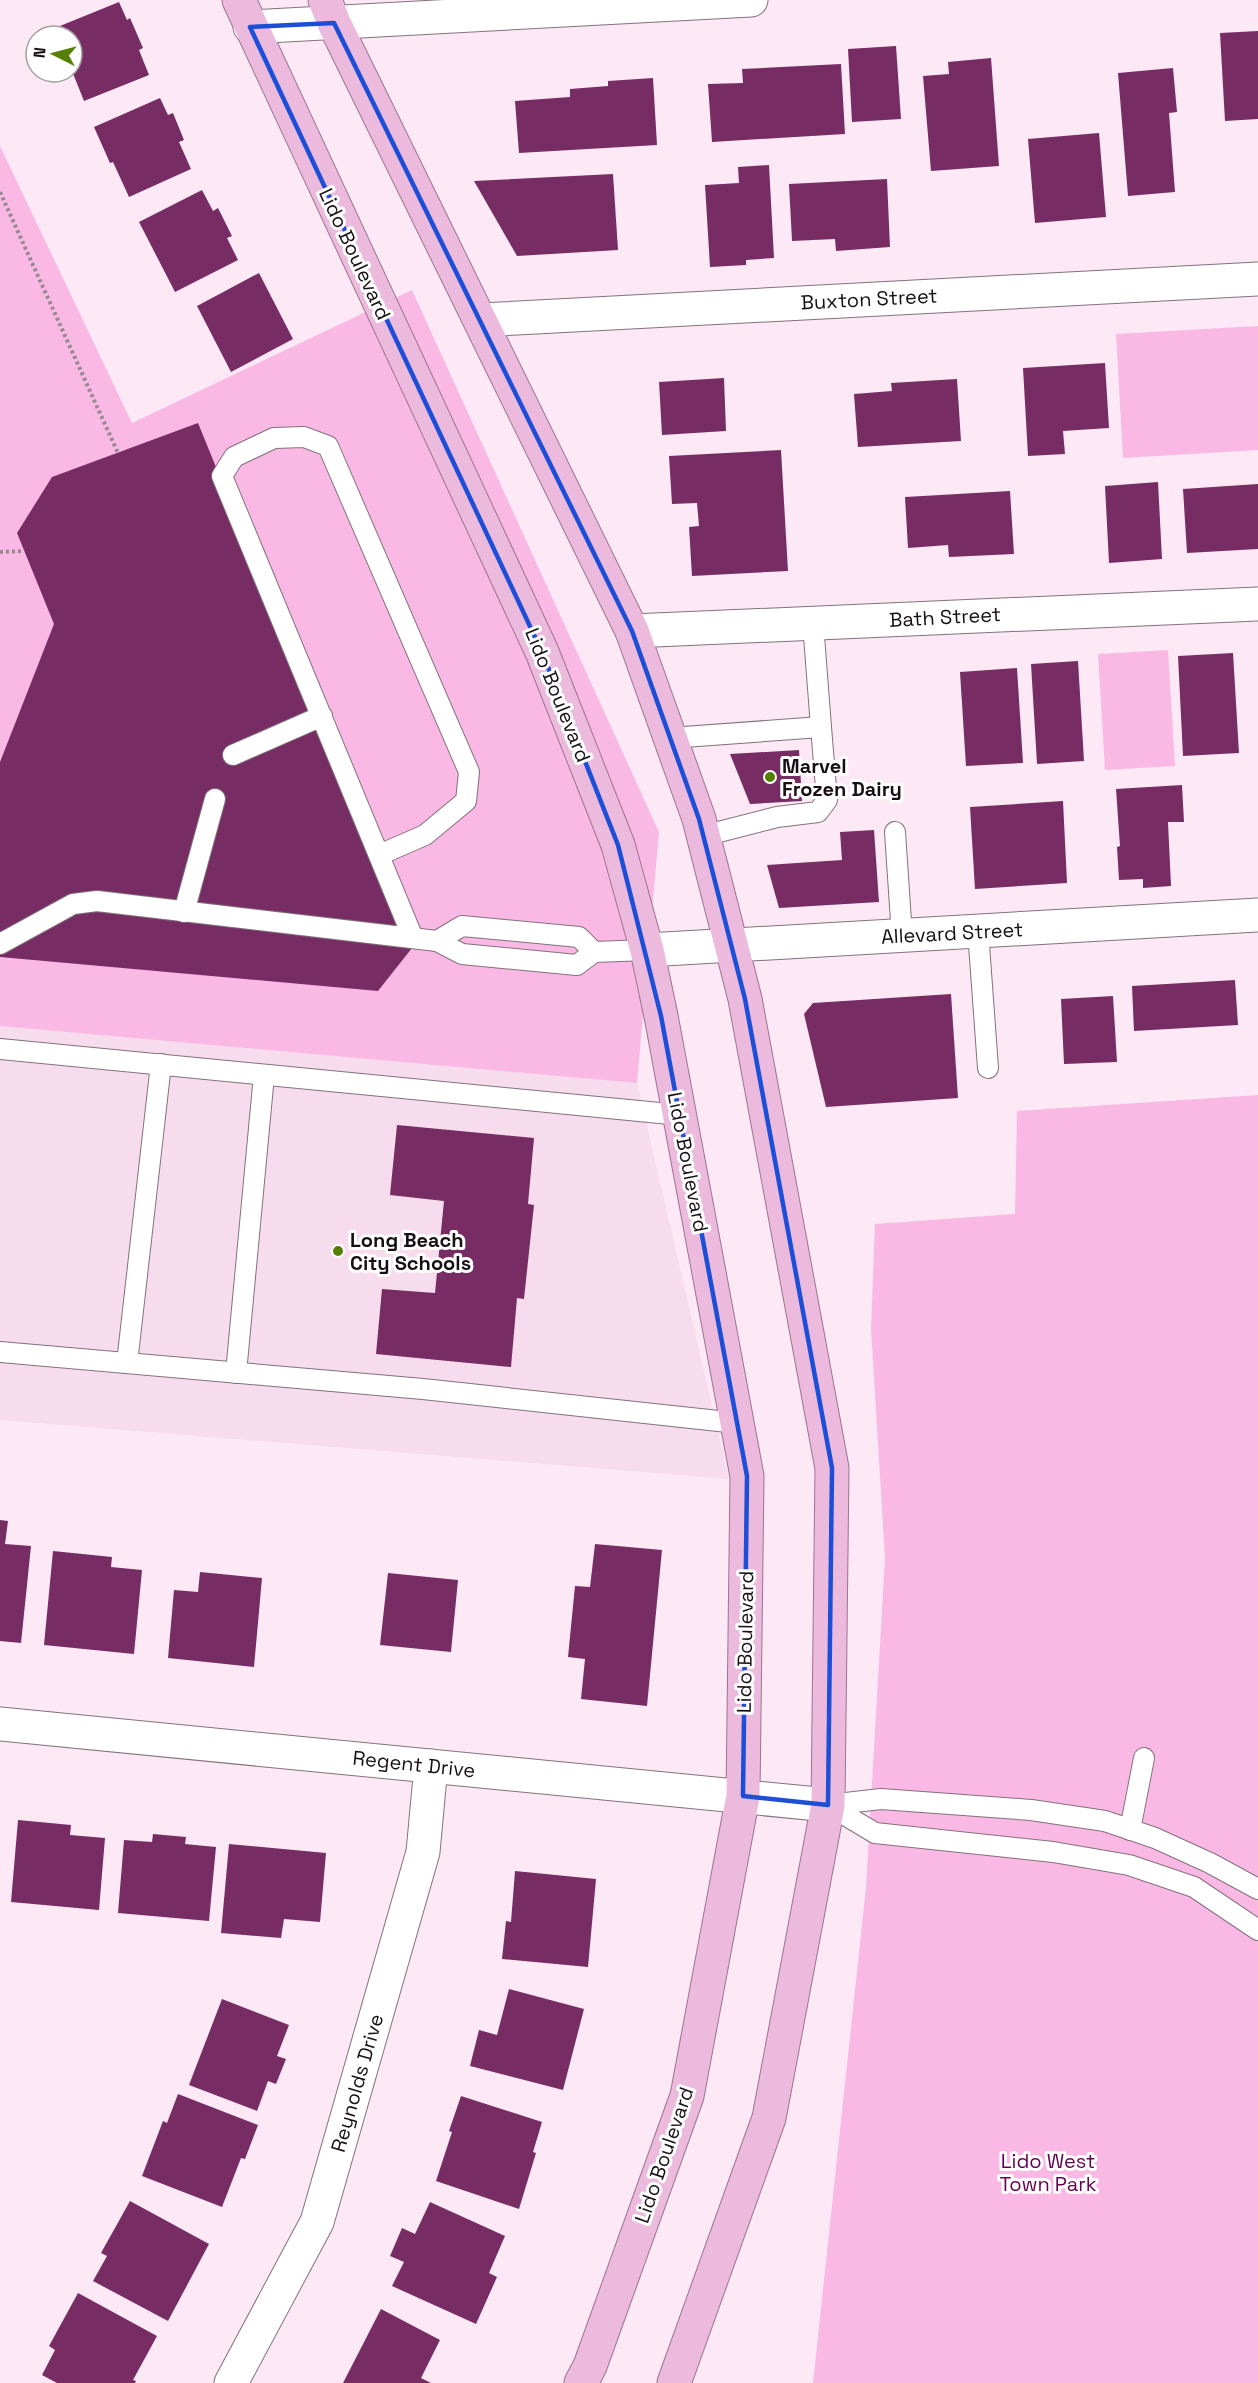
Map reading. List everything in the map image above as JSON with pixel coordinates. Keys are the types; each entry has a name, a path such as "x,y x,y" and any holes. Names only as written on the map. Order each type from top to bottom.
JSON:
{"highway":[{"path":"330,11 632,631 670,738 703,836 747,1010 832,1468 828,1805 769,2118 674,2383"},
{"name":"Lido Boulevard","path":"244,14 542,652 618,845 647,950 747,1476 743,1796 687,2096 590,2366 581,2383"}],"street":[{"path":"244,14 751,0"},
{"name":"Buxton Street","path":"480,320 1258,279"},
{"name":"Bath Street","path":"632,631 1258,604"},
{"name":"Allevard Street","path":"647,950 1258,915"},
{"name":"Regent Drive","path":"0,1724 828,1805"},
{"name":"Reynolds Drive","path":"231,2383 317,2222 423,1852 431,1766"}],"lane":[{"path":"379,855 425,835 466,801 469,772 328,446 304,437 274,438 234,457 222,476 413,938"},
{"path":"703,836 777,817 818,812 827,800 813,623"},
{"path":"233,755 322,716"},
{"path":"670,738 821,727"},
{"path":"184,912 215,799"},
{"path":"895,832 902,936"},
{"path":"0,944 73,904 97,901 436,941 462,954 577,965 594,952 647,950"},
{"path":"436,941 462,926 579,937 594,952"},
{"path":"978,931 988,1068"},
{"path":"0,1049 680,1115"},
{"path":"128,1363 161,1064"},
{"path":"236,1373 264,1075"},
{"path":"0,1352 423,1389 737,1423"},
{"path":"1130,1830 1144,1758"},
{"path":"828,1805 881,1798 1031,1810 1105,1821 1210,1863 1258,1889"},
{"path":"828,1805 876,1833 1053,1852 1129,1865 1194,1887 1258,1930"}],"path":[{"path":"0,192 118,453"},
{"path":"0,552 24,550"}],"highlighted area":[{"path":"334,23 632,631 699,819 745,999 832,1468 828,1805 743,1796 747,1476 661,1016 618,845 542,652 250,27"}],"shaded area":[{"name":"Long Beach City Schools","path":"0,1026 637,1083 729,1479 0,1420"}],"green space":[{"path":"0,146 132,423 412,290 659,832 637,1083 0,1026"},
{"path":"1258,326 1258,450 1123,458 1116,334"},
{"path":"1168,650 1175,766 1105,770 1098,654"},
{"name":"Lido West Town Park","path":"1258,1095 1258,2383 813,2383 866,1887 885,1558 871,1329 875,1224 1015,1214 1017,1111"}],"building":[{"path":"119,2 127,20 130,18 143,48 139,50 149,75 84,101 77,84 84,84 84,24 65,24"},
{"path":"1258,31 1258,119 1225,121 1220,33"},
{"path":"896,46 901,119 852,122 848,49"},
{"path":"991,58 999,166 931,171 923,76 949,74 948,62"},
{"path":"841,64 845,134 712,142 708,84 743,83 742,69"},
{"path":"1173,68 1177,112 1169,113 1175,192 1128,196 1118,73"},
{"path":"653,78 657,145 519,153 515,101 570,97 570,89 608,86 608,81"},
{"path":"160,98 168,115 173,113 184,140 179,142 191,169 129,197 94,127"},
{"path":"1099,133 1106,217 1035,223 1028,139"},
{"path":"769,165 774,258 746,260 746,265 710,267 705,185 739,183 738,167"},
{"path":"613,174 618,250 517,256 474,181"},
{"path":"887,179 890,247 836,251 835,239 792,241 789,184"},
{"path":"202,190 213,211 218,208 232,236 227,238 238,260 175,292 139,222"},
{"path":"259,273 293,339 231,372 197,306"},
{"path":"1105,363 1109,428 1063,431 1065,454 1028,456 1023,368"},
{"path":"724,378 726,431 662,435 659,382"},
{"path":"957,379 961,441 858,447 854,394 892,391 891,383"},
{"path":"198,423 412,948 378,991 0,957 0,762 54,624 17,533 52,477"},
{"path":"781,450 788,571 692,576 689,527 699,526 697,503 672,504 669,456"},
{"path":"1158,482 1162,559 1109,563 1105,486"},
{"path":"1258,484 1258,549 1187,553 1183,489"},
{"path":"1010,491 1014,554 949,557 948,545 908,548 905,497"},
{"path":"1233,653 1239,753 1183,756 1178,656"},
{"path":"1078,661 1084,761 1037,764 1031,664"},
{"path":"1017,668 1023,763 966,766 960,672"},
{"name":"Marvel Frozen Dairy","path":"799,750 802,801 750,804 730,754"},
{"path":"1182,785 1184,822 1168,822 1171,886 1143,888 1143,879 1119,880 1117,847 1120,846 1116,789"},
{"path":"1063,801 1067,883 975,889 970,807"},
{"path":"874,830 879,902 779,908 767,865 842,860 840,832"},
{"path":"1235,980 1238,1025 1134,1031 1132,986"},
{"path":"951,994 958,1098 826,1107 804,1014 813,1003"},
{"path":"1113,996 1117,1062 1064,1064 1061,999"},
{"path":"397,1125 534,1138 528,1204 534,1205 524,1299 517,1298 511,1367 376,1354 382,1289 435,1293 444,1201 390,1195"},
{"path":"0,1520 8,1521 5,1544 31,1546 21,1643 0,1641"},
{"path":"595,1544 662,1550 647,1706 581,1699 585,1659 568,1657 575,1586 590,1587"},
{"path":"53,1551 112,1557 111,1567 142,1570 134,1654 44,1645"},
{"path":"200,1572 262,1578 254,1667 168,1658 174,1590 198,1592"},
{"path":"388,1573 458,1580 451,1652 380,1645"},
{"path":"18,1820 71,1825 70,1835 105,1838 99,1910 11,1902"},
{"path":"153,1834 186,1837 185,1844 216,1847 209,1921 118,1913 124,1840 152,1842"},
{"path":"229,1844 326,1853 320,1922 284,1919 281,1938 221,1933"},
{"path":"515,1871 596,1879 588,1967 502,1959 506,1921 511,1922"},
{"path":"509,1989 584,2009 563,2090 470,2066 479,2030 497,2035"},
{"path":"222,1999 289,2025 277,2056 286,2059 276,2084 268,2081 257,2111 189,2085"},
{"path":"178,2094 258,2125 245,2159 241,2158 222,2207 142,2176 163,2121 167,2123"},
{"path":"461,2096 542,2122 533,2152 536,2153 519,2209 436,2181"},
{"path":"130,2201 209,2244 168,2321 93,2281 107,2256 101,2253"},
{"path":"430,2202 505,2236 489,2273 497,2277 476,2324 392,2286 404,2262 390,2256 402,2228 415,2234"},
{"path":"78,2293 157,2336 133,2380 136,2381 135,2383 57,2383 42,2375 55,2350 49,2346"},
{"path":"381,2309 440,2340 421,2378 431,2383 343,2383"}],"place":[{"name":"Marvel Frozen Dairy","path":"770,777"},
{"name":"Long Beach City Schools","path":"338,1251"}]}
